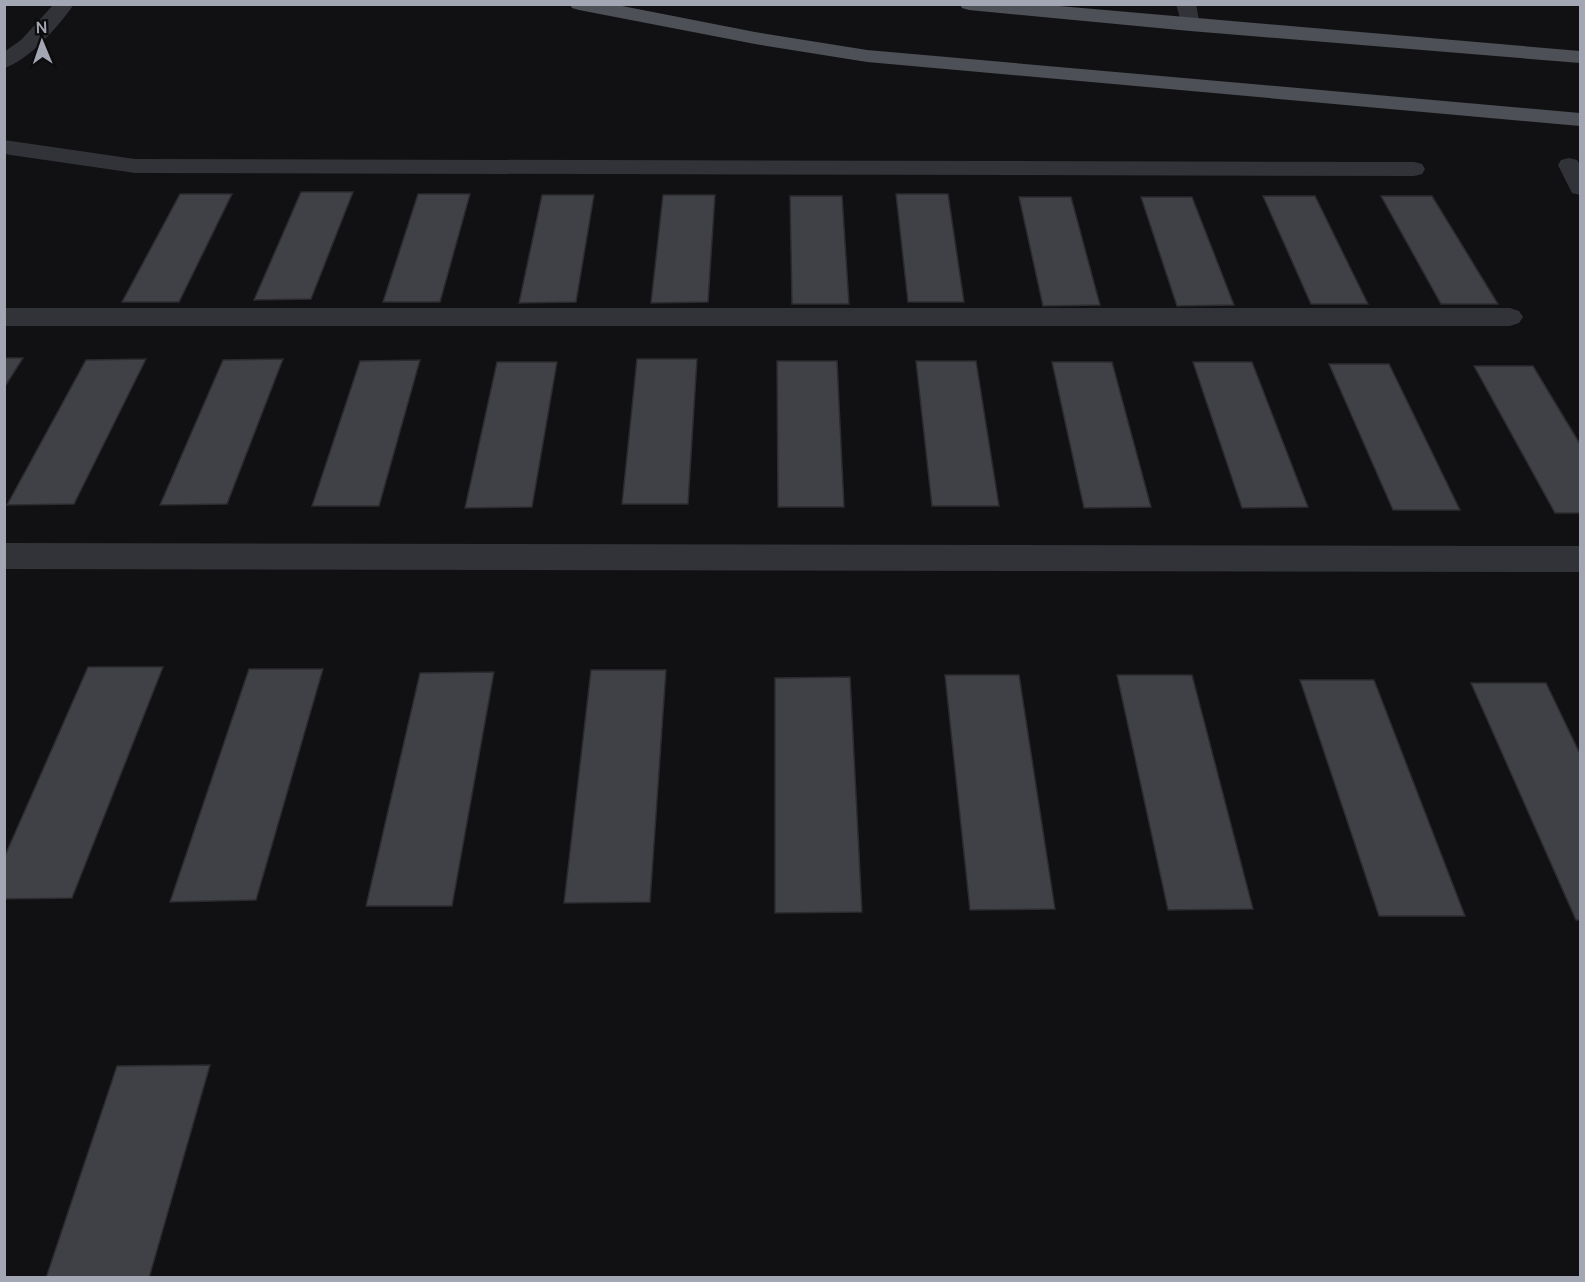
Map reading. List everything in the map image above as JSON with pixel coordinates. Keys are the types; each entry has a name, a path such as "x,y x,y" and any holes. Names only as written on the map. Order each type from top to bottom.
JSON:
{"main road":[{"path":"579,4 755,38 867,56 1581,120"},
{"path":"969,4 1190,26 1581,57"}],"street":[{"path":"4,62 28,44 65,4"},
{"path":"1186,4 1190,26"},
{"path":"4,147 135,166 1414,169"},
{"path":"1569,165 1581,188"},
{"path":"4,317 1510,317"},
{"path":"4,556 1581,559"}],"building":[{"path":"301,192 353,192 311,299 254,300"},
{"path":"180,194 232,194 179,302 122,302"},
{"path":"418,194 470,194 440,302 383,302"},
{"path":"896,194 948,194 964,302 908,302"},
{"path":"542,195 594,195 576,302 519,303"},
{"path":"663,195 715,195 708,302 651,303"},
{"path":"790,196 842,196 849,304 792,304"},
{"path":"1263,196 1315,196 1368,304 1311,304"},
{"path":"1381,196 1432,196 1498,304 1441,304"},
{"path":"1019,197 1071,197 1100,305 1043,306"},
{"path":"1141,197 1192,197 1234,305 1177,306"},
{"path":"4,358 23,358 4,388"},
{"path":"146,359 74,504 7,505 86,360"},
{"path":"283,359 227,504 160,505 223,360"},
{"path":"637,359 697,359 688,504 622,504"},
{"path":"420,360 379,506 312,506 360,361"},
{"path":"777,361 837,361 844,507 778,507"},
{"path":"916,361 976,361 999,506 932,506"},
{"path":"497,362 557,362 532,507 465,508"},
{"path":"1052,362 1112,362 1151,507 1084,508"},
{"path":"1193,362 1252,362 1308,507 1242,508"},
{"path":"1329,364 1389,364 1460,510 1393,510"},
{"path":"1474,366 1533,366 1580,444 1580,513 1555,513"},
{"path":"88,667 163,667 72,898 4,899 4,858"},
{"path":"249,669 323,669 256,900 170,902"},
{"path":"591,670 666,670 650,902 564,903"},
{"path":"494,672 452,906 366,906 420,673"},
{"path":"945,675 1019,675 1055,909 970,910"},
{"path":"1117,675 1192,675 1253,909 1168,910"},
{"path":"850,677 862,912 775,913 775,678"},
{"path":"1300,680 1374,680 1465,916 1379,916"},
{"path":"1471,683 1546,683 1580,754 1580,920 1576,920"},
{"path":"210,1065 149,1278 46,1278 117,1066"}]}
